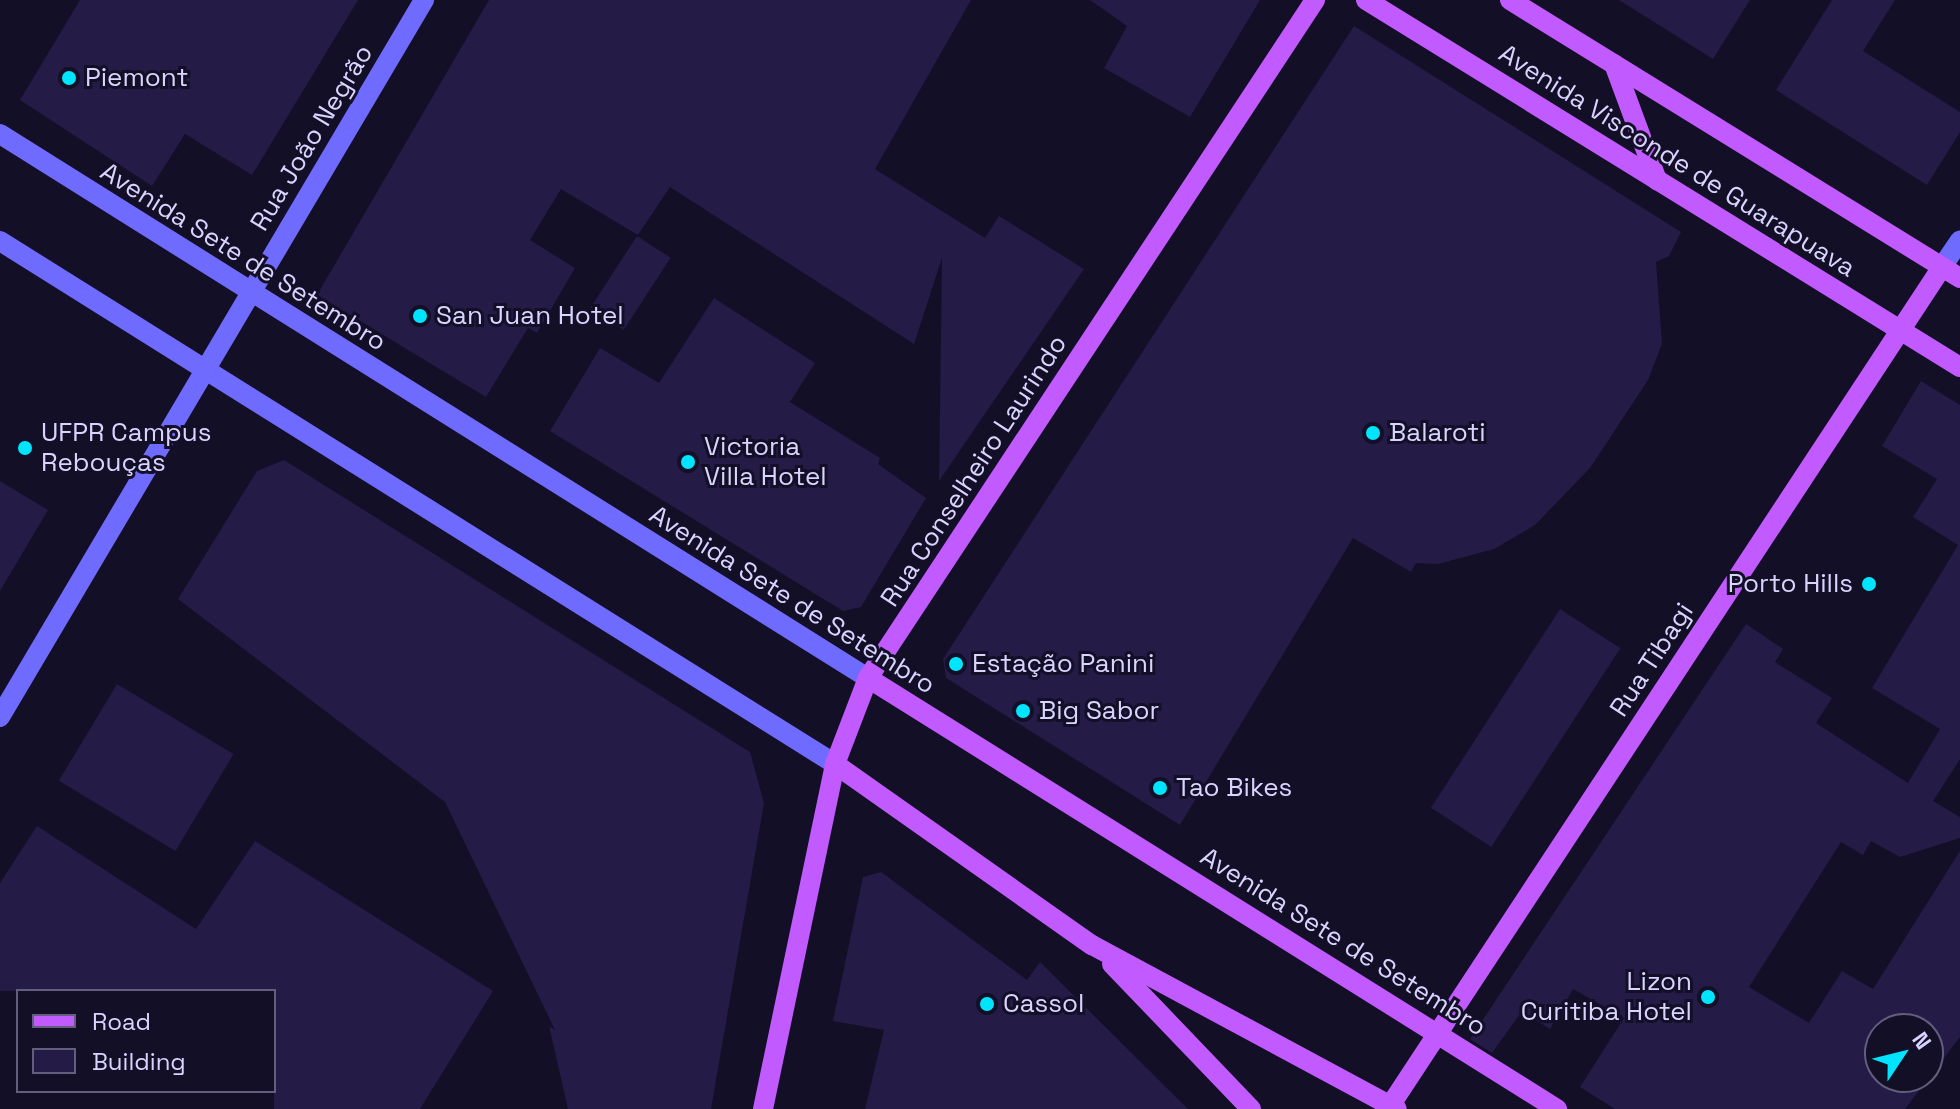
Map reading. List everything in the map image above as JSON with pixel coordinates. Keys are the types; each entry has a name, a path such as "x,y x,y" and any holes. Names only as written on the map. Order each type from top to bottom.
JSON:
{"main road":[{"name":"Rua João Negrão","path":"0,717 424,0"},
{"name":"Rua Conselheiro Laurindo","path":"763,1109 835,764 868,678 1315,0"},
{"name":"Avenida Visconde de Guarapuava","path":"1366,0 1960,367"},
{"name":"Avenida Visconde de Guarapuava","path":"1510,0 1951,272"},
{"path":"1614,64 1657,180"},
{"name":"Avenida Sete de Setembro","path":"0,134 250,294 1439,1032 1557,1109"},
{"name":"Rua Tibagi","path":"1392,1108 1901,331 1951,272 1960,240"},
{"path":"0,241 835,764 1092,945 1392,1108"},
{"path":"1092,945 1251,1109"}],"building":[{"path":"80,0 358,0 252,175 185,134 152,186 20,100"},
{"path":"489,0 971,0 875,169 985,238 999,216 1084,269 939,481 942,258 914,344 670,187 638,235 561,189 530,240 575,268 537,333 528,328 486,397 317,295"},
{"path":"1090,0 1260,0 1190,117 1104,68 1127,26"},
{"path":"1619,0 1750,0 1713,59"},
{"path":"1832,0 1895,0 1863,51 1960,112 1960,132 1927,185 1776,90"},
{"path":"1354,26 1681,232 1669,256 1656,262 1662,344 1648,380 1590,468 1535,525 1494,549 1438,564 1416,563 1411,572 1353,538 1180,825 946,678 943,659"},
{"path":"637,236 671,258 624,330 590,308"},
{"path":"714,298 815,363 790,402 880,458 878,464 926,498 861,607 843,611 550,431 600,348 659,383"},
{"path":"1921,381 1960,405 1960,759 1933,801 1960,817 1960,838 1900,857 1871,841 1863,855 1841,842 1749,987 1809,1023 1842,971 1873,989 1960,851 1960,1037 1944,1058 1944,1013 1864,1013 1864,1093 1917,1093 1905,1109 1615,1109 1580,1087 1624,1018 1573,989 1550,1029 1522,1011 1492,1053 1470,1039 1746,624 1783,649 1775,662 1832,698 1816,723 1908,783 1940,729 1872,688 1958,545 1913,517 1937,479 1882,446"},
{"path":"284,460 750,752 764,803 711,1109 568,1109 549,1026 555,1030 445,802 178,599 257,471"},
{"path":"0,481 48,510 0,591"},
{"path":"1560,609 1620,648 1491,847 1431,808"},
{"path":"117,684 234,754 175,851 59,781"},
{"path":"37,826 196,929 255,841 493,991 420,1109 274,1109 276,989 0,991 0,883"},
{"name":"Cassol","path":"881,872 1027,980 1040,962 1188,1109 865,1109 884,1030 833,1021 863,877"}],"place":[{"name":"Piemont","path":"69,78"},
{"name":"San Juan Hotel","path":"420,316"},
{"name":"Balaroti","path":"1373,433"},
{"name":"UFPR Campus Rebouças","path":"25,448"},
{"name":"Victoria Villa Hotel","path":"688,462"},
{"name":"Porto Hills","path":"1869,584"},
{"name":"Estação Panini","path":"956,664"},
{"name":"Big Sabor","path":"1023,711"},
{"name":"Tao Bikes","path":"1160,788"},
{"name":"Lizon Curitiba Hotel","path":"1708,997"},
{"name":"Cassol","path":"987,1004"}]}
